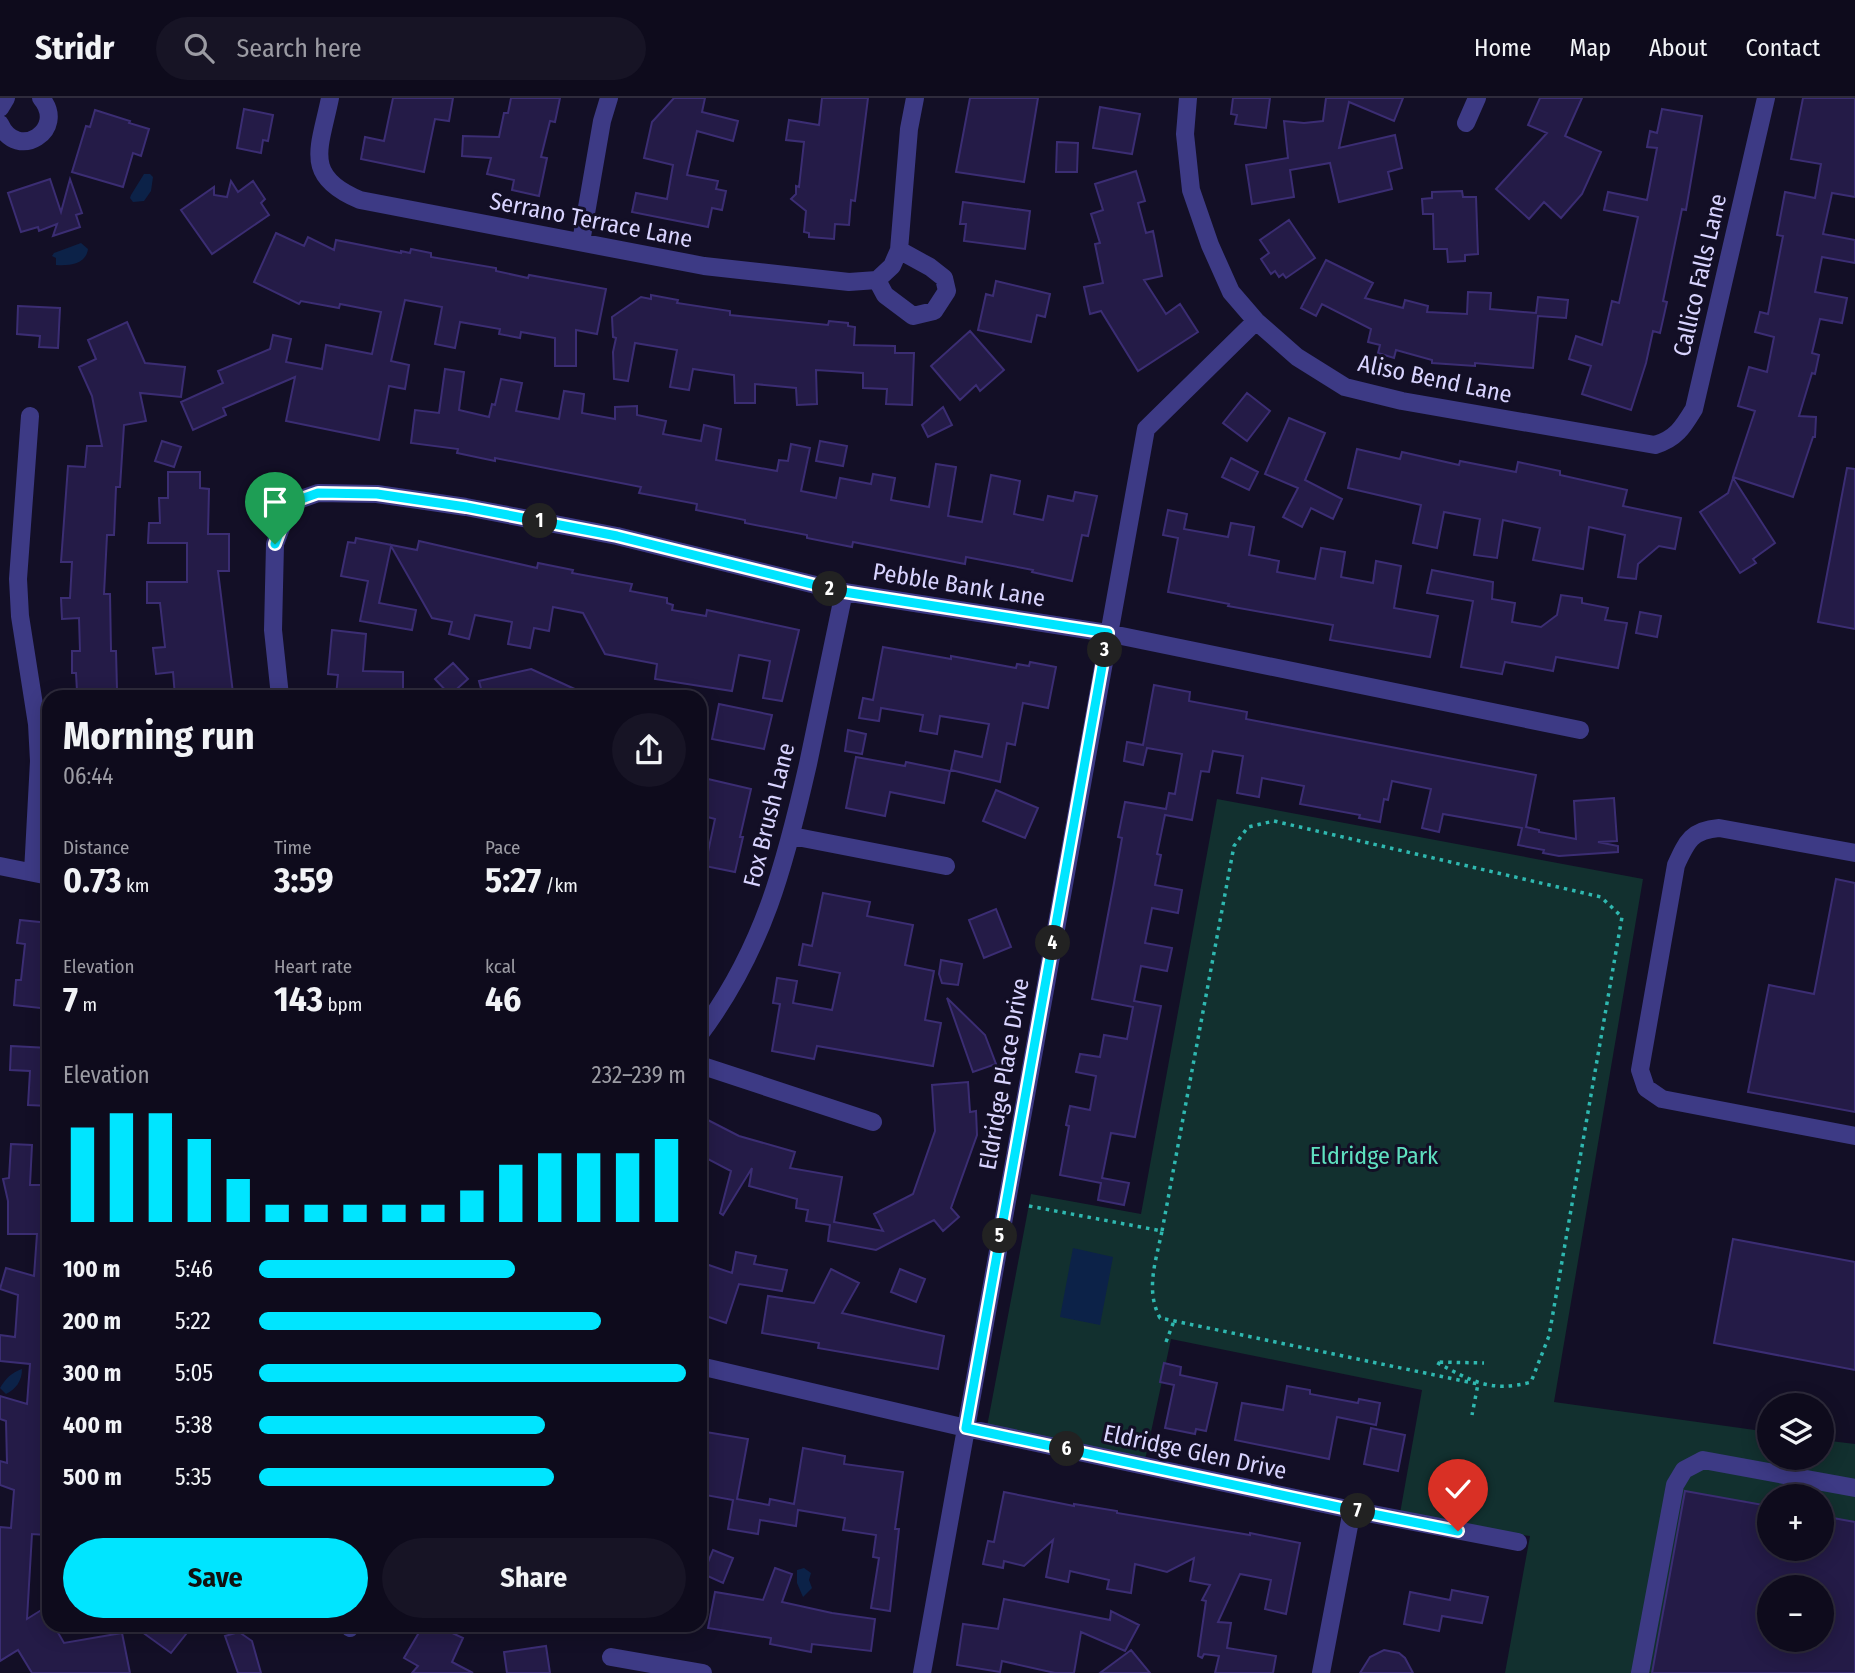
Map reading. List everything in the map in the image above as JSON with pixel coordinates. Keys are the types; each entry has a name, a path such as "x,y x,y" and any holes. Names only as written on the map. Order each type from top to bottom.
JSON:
{"street":[{"path":"0,108 6,98"},
{"path":"0,124 12,139 35,139 49,120 48,111 41,98"},
{"name":"Serrano Terrace Lane","path":"330,98 318,159 327,180 344,194 360,200 704,267 849,282 877,280"},
{"path":"581,242 609,98"},
{"path":"895,258 930,267 944,278 947,291 934,311 913,316 885,295 877,280 895,258 909,129 915,98"},
{"name":"Aliso Bend Lane","path":"1188,98 1185,134 1191,190 1210,246 1231,292 1256,321 1297,357 1345,387 1402,401 1655,445"},
{"path":"1466,123 1477,98"},
{"name":"Callico Falls Lane","path":"1655,445 1678,434 1694,409 1766,98"},
{"name":"Eldridge Place Drive","path":"922,1673 1146,429 1256,321"},
{"path":"0,866 41,874 37,724 20,616 18,579 30,416"},
{"name":"Pebble Bank Lane","path":"279,690 273,630 275,544 290,503 318,493 377,494 466,507 617,536 844,592 1108,633 1580,730"},
{"name":"Fox Brush Lane","path":"707,1023 736,979 771,904 792,836 844,592"},
{"path":"1855,853 1719,828 1704,829 1687,841 1676,865 1640,1070 1646,1088 1662,1100 1855,1136"},
{"path":"792,836 946,866"},
{"path":"707,1067 873,1122"},
{"name":"Eldridge Glen Drive","path":"707,1368 966,1428 1352,1510 1518,1542"},
{"path":"1640,1673 1675,1485 1684,1469 1703,1460 1855,1488"},
{"path":"1321,1673 1352,1510"},
{"path":"611,1657 703,1673"}],"path":[{"path":"1274,821 1601,897 1622,917 1549,1336 1531,1382 1513,1387 1478,1384 1160,1318 1151,1289 1161,1231 1234,846 1248,827 1274,821"},
{"path":"1029,1206 1161,1231"},
{"path":"1166,1342 1174,1321"},
{"path":"1478,1384 1436,1362 1484,1363"},
{"path":"1472,1415 1478,1384"}],"green space":[{"name":"Eldridge Park","path":"1217,799 1643,879 1554,1402 1757,1430 1757,1470 1834,1470 1834,1441 1855,1444 1855,1673 1505,1673 1530,1536 1399,1519 1422,1390 1171,1339 1145,1460 986,1432 1031,1194 1141,1214"}],"water":[{"path":"144,174 153,177 151,191 144,201 133,202 131,195"},
{"path":"81,243 88,249 81,261 56,265 56,258 52,256 54,253"},
{"path":"1073,1248 1113,1257 1100,1325 1060,1317"},
{"path":"22,1369 18,1384 6,1394 0,1388 2,1384"},
{"path":"804,1568 811,1573 809,1580 812,1588 803,1597 797,1583 797,1570"}],"building":[{"path":"393,98 453,98 449,121 435,119 424,172 361,159 365,137 384,141"},
{"path":"511,98 560,98 555,122 550,121 541,157 547,158 539,196 512,190 514,180 487,174 491,158 462,156 463,136 499,137 504,113 508,113"},
{"path":"674,98 705,98 702,112 738,121 733,141 697,131 687,175 718,181 716,189 726,191 722,210 712,208 708,227 632,212 636,193 667,199 673,165 644,158 652,122"},
{"path":"822,98 868,98 855,201 851,200 849,225 835,224 834,239 809,237 809,233 804,232 806,211 791,199 796,194 796,186 799,187 804,142 786,140 789,120 819,125"},
{"path":"970,98 1038,98 1024,182 956,172"},
{"path":"1233,98 1270,98 1266,128 1235,124 1237,115 1231,114"},
{"path":"1326,98 1403,98 1394,121 1349,102 1339,148 1395,135 1402,168 1388,172 1392,189 1339,202 1330,163 1290,170 1294,197 1252,204 1246,165 1288,158 1284,121 1323,121"},
{"path":"1540,98 1582,98 1565,136 1601,152 1582,194 1561,218 1544,202 1529,219 1496,189 1547,133 1528,125"},
{"path":"1803,98 1855,98 1855,197 1832,193 1823,234 1855,240 1855,263 1822,257 1815,292 1847,298 1842,323 1820,319 1812,353 1819,355 1815,374 1812,373 1799,416 1816,417 1815,437 1793,497 1733,477 1755,411 1738,406 1749,367 1767,372 1774,337 1755,332 1760,312 1768,314 1783,236 1777,235 1785,192 1815,198 1821,164 1791,159"},
{"path":"1100,107 1140,114 1132,154 1093,148"},
{"path":"244,109 273,115 268,141 263,140 261,153 237,148"},
{"path":"1662,109 1702,116 1686,210 1682,209 1663,301 1667,302 1660,333 1653,331 1631,410 1582,394 1591,366 1569,359 1576,336 1602,345 1612,301 1619,303 1638,217 1604,210 1608,192 1647,200 1657,148 1647,147 1650,131 1657,133"},
{"path":"95,110 149,129 141,156 133,153 123,187 72,172 86,126 90,127"},
{"path":"1057,142 1078,143 1077,172 1056,172"},
{"path":"1136,171 1145,201 1138,203 1146,233 1153,231 1162,276 1144,280 1166,314 1180,304 1198,332 1138,371 1101,311 1090,314 1084,287 1103,283 1095,244 1100,243 1091,214 1103,210 1095,184"},
{"path":"50,179 61,212 70,179 82,213 76,215 80,227 53,236 57,224 39,231 38,227 21,232 8,193"},
{"path":"231,181 238,192 253,181 265,199 261,203 269,215 212,254 181,210 214,187 214,195 227,197"},
{"path":"1462,191 1463,197 1476,197 1478,254 1465,255 1465,261 1448,262 1447,249 1434,249 1433,214 1423,214 1422,199 1432,198 1432,192"},
{"path":"963,202 1030,211 1025,249 964,241 966,224 960,224"},
{"path":"1289,220 1315,258 1286,278 1283,274 1279,277 1275,271 1271,274 1261,259 1269,253 1260,240"},
{"path":"276,233 304,246 308,237 334,250 336,240 401,253 410,253 411,249 431,253 431,257 496,268 496,271 528,278 529,275 606,289 597,334 576,330 576,366 555,366 555,338 521,332 520,338 499,334 500,329 460,322 455,348 435,344 442,307 405,300 391,361 409,365 405,389 389,386 379,440 286,421 295,377 223,408 226,415 193,430 181,402 223,383 218,371 270,349 273,335 291,339 286,362 322,369 326,345 372,354 381,312 340,304 339,308 301,301 299,304 254,282"},
{"path":"1326,260 1373,283 1365,298 1403,308 1405,300 1428,306 1427,312 1467,314 1468,292 1491,293 1490,309 1536,313 1538,297 1568,300 1566,318 1538,316 1533,368 1475,363 1475,366 1432,363 1432,360 1396,350 1394,358 1378,353 1380,345 1368,342 1371,329 1322,304 1316,316 1301,308"},
{"path":"996,281 1050,294 1045,317 1037,315 1031,342 978,330 986,294 993,296"},
{"path":"651,295 678,300 677,303 730,311 730,315 828,325 829,321 848,323 848,326 855,327 854,345 895,346 895,353 914,353 912,405 886,404 887,389 863,388 863,373 816,370 817,404 797,405 796,388 755,384 755,403 735,403 734,375 693,369 689,390 670,387 677,350 635,343 628,381 614,379 613,352 616,338 613,337 612,317 641,297 651,299"},
{"path":"18,306 60,308 58,348 39,347 40,336 17,334"},
{"path":"127,322 145,363 185,367 181,397 140,393 146,421 124,425 120,487 116,487 114,535 107,535 104,594 110,594 111,651 116,651 117,690 77,690 76,673 72,673 72,651 80,651 79,618 62,619 61,598 70,598 72,562 61,562 68,466 85,467 87,446 102,446 92,396 79,367 96,359 88,340"},
{"path":"970,331 1004,370 980,391 976,385 960,400 931,366"},
{"path":"445,369 464,372 459,410 489,417 492,404 495,405 501,379 522,383 516,411 559,419 564,391 584,394 582,413 615,419 615,407 637,406 637,415 666,421 663,434 701,441 704,425 721,429 716,460 777,471 779,460 788,461 791,444 810,448 801,491 836,498 840,478 871,484 873,474 895,478 891,500 929,507 936,464 956,467 948,516 982,522 991,475 1020,481 1014,514 1043,520 1048,496 1073,501 1075,492 1097,496 1088,536 1082,535 1072,581 1032,572 1033,570 966,557 965,564 853,542 852,547 807,538 807,535 696,510 697,504 639,493 641,487 495,458 495,461 457,453 458,449 411,443 415,410 439,413"},
{"path":"1247,393 1270,411 1247,441 1223,423"},
{"path":"943,407 952,425 928,437 922,425"},
{"path":"1289,418 1325,433 1305,480 1342,499 1333,519 1311,508 1302,527 1283,517 1298,488 1265,474"},
{"path":"162,441 181,447 174,467 155,461"},
{"path":"820,441 847,446 843,466 816,461"},
{"path":"1357,449 1400,459 1402,452 1459,465 1460,461 1516,472 1518,462 1560,471 1560,475 1627,490 1623,506 1681,518 1675,549 1659,546 1638,564 1636,579 1618,577 1625,535 1589,527 1583,569 1533,560 1540,528 1503,520 1497,558 1474,555 1480,519 1444,512 1437,548 1413,543 1421,505 1348,488"},
{"path":"1231,458 1258,472 1249,490 1222,477"},
{"path":"1847,468 1855,469 1855,629 1818,622"},
{"path":"168,472 200,472 200,488 209,489 208,534 229,534 229,571 218,571 233,690 174,690 173,672 156,674 153,648 165,647 160,603 147,603 147,582 187,582 187,543 148,543 149,523 160,523 159,498 168,498"},
{"path":"1733,478 1775,543 1753,559 1756,563 1740,573 1700,512 1728,493"},
{"path":"1168,510 1187,514 1184,529 1228,537 1231,523 1254,527 1249,555 1279,561 1277,572 1315,579 1321,548 1345,552 1341,577 1373,583 1376,561 1401,566 1394,608 1438,616 1430,657 1330,640 1333,625 1168,592 1178,538 1163,535"},
{"path":"356,538 417,550 419,541 537,568 538,563 573,570 572,573 632,584 630,591 667,598 667,603 673,605 672,610 706,616 707,610 799,630 782,701 763,698 770,661 739,655 732,691 655,679 657,664 605,654 583,613 553,607 549,631 534,628 530,648 508,644 512,622 475,615 469,639 449,634 452,622 432,618 391,546 379,603 416,610 412,630 360,621 368,581 341,576 348,542 355,543"},
{"path":"1432,570 1493,582 1492,599 1515,603 1512,622 1541,627 1557,615 1561,595 1582,598 1582,603 1608,608 1605,620 1627,623 1618,668 1556,657 1553,671 1505,662 1502,674 1461,667 1473,601 1427,593"},
{"path":"1640,612 1661,616 1657,637 1636,633"},
{"path":"332,630 366,634 363,671 403,672 403,690 337,690 338,675 328,674"},
{"path":"883,647 1016,668 1017,664 1029,666 1030,662 1056,667 1048,708 1023,703 1015,745 1007,743 1000,782 951,770 955,751 982,757 989,724 940,716 937,734 920,731 923,715 881,708 879,721 859,718 863,698 873,700"},
{"path":"453,663 468,679 456,690 445,690 435,679"},
{"path":"531,669 577,690 481,690 479,681"},
{"path":"1154,685 1190,692 1189,701 1247,712 1246,719 1536,775 1526,827 1539,832 1576,839 1574,801 1614,798 1617,841 1598,842 1618,846 1618,852 1559,856 1543,853 1544,850 1518,845 1522,828 1443,814 1439,832 1422,828 1431,789 1392,781 1388,800 1384,799 1380,822 1359,818 1360,815 1300,804 1304,786 1262,778 1259,797 1237,793 1243,756 1213,751 1209,772 1201,771 1192,820 1165,815 1157,854 1161,855 1155,885 1182,890 1178,913 1152,908 1145,943 1172,948 1167,971 1141,966 1134,1001 1161,1006 1135,1137 1111,1133 1102,1178 1129,1183 1124,1205 1098,1200 1101,1183 1060,1175 1070,1106 1090,1110 1096,1076 1076,1072 1080,1054 1100,1057 1104,1035 1127,1039 1133,1007 1092,999 1122,838 1118,837 1125,802 1166,809 1169,793 1175,794 1182,754 1147,748 1143,765 1124,761 1127,742 1143,745"},
{"path":"719,704 772,715 764,749 712,739"},
{"path":"848,730 866,734 862,754 845,751"},
{"path":"856,757 905,766 906,762 950,771 944,803 890,792 885,816 846,808"},
{"path":"708,779 751,789 735,872 707,866 715,819 707,817"},
{"path":"996,790 1038,808 1025,838 983,821"},
{"path":"1836,879 1855,883 1855,1112 1748,1092 1769,985 1814,994"},
{"path":"823,893 870,902 867,916 913,925 905,965 934,971 925,1020 941,1023 933,1066 817,1046 814,1059 772,1051 780,1004 773,1003 777,978 797,981 793,1003 832,1010 840,973 799,965 803,944 812,946"},
{"path":"996,909 1011,947 984,958 969,920"},
{"path":"20,920 42,922 42,1008 14,1005 16,980 21,980 25,944 17,943"},
{"path":"941,960 962,964 958,985 942,983 939,974"},
{"path":"947,998 985,1035 996,1064 973,1072"},
{"path":"11,1046 42,1048 42,1106 28,1105 30,1071 10,1070"},
{"path":"968,1082 970,1112 976,1111 977,1135 951,1208 959,1217 943,1231 934,1220 876,1250 828,1241 830,1225 806,1221 808,1210 796,1208 797,1199 749,1186 752,1168 723,1215 720,1213 731,1171 707,1159 707,1120 739,1136 795,1152 790,1168 842,1177 834,1222 883,1231 874,1214 913,1194 935,1131 932,1085"},
{"path":"11,1144 32,1145 30,1185 42,1185 42,1535 32,1534 27,1619 42,1610 42,1632 58,1632 64,1643 122,1633 130,1673 32,1673 18,1650 0,1661 0,1527 11,1528 14,1490 0,1485 0,1461 7,1463 6,1421 0,1419 0,1396 27,1404 30,1364 0,1361 0,1335 15,1337 18,1295 0,1289 6,1268 34,1276 37,1234 8,1234 8,1201 3,1179 9,1178"},
{"path":"1733,1239 1855,1262 1855,1370 1714,1343"},
{"path":"736,1252 756,1256 754,1264 787,1270 782,1291 739,1284 726,1323 707,1316 707,1264 732,1273"},
{"path":"831,1269 859,1283 842,1313 944,1336 938,1369 818,1348 819,1343 762,1333 768,1296 814,1303"},
{"path":"900,1269 925,1279 916,1302 891,1292"},
{"path":"1164,1363 1181,1367 1180,1375 1217,1383 1206,1431 1196,1429 1195,1434 1165,1428 1174,1385 1160,1382"},
{"path":"1287,1386 1310,1390 1310,1394 1358,1403 1359,1399 1380,1403 1376,1425 1337,1417 1329,1459 1235,1440 1242,1403 1283,1410"},
{"path":"1371,1428 1405,1435 1398,1471 1364,1464"},
{"path":"707,1432 748,1439 737,1499 769,1505 770,1499 794,1504 803,1448 845,1456 844,1464 903,1472 895,1529 899,1529 890,1611 871,1608 879,1558 873,1557 876,1535 843,1530 845,1518 798,1510 796,1526 760,1520 758,1534 728,1529 733,1500 707,1495"},
{"path":"1440,1471 1450,1471 1476,1490 1447,1488 1438,1482"},
{"path":"1685,1491 1757,1504 1757,1561 1834,1561 1834,1518 1855,1522 1855,1673 1652,1673"},
{"path":"1004,1492 1300,1543 1286,1614 1265,1609 1271,1580 1240,1574 1218,1622 1231,1623 1227,1648 1276,1656 1273,1673 1215,1673 1219,1656 1198,1656 1206,1601 1202,1600 1210,1585 1190,1581 1194,1558 1167,1572 1135,1564 1131,1593 1107,1589 1109,1580 1070,1571 1068,1582 1046,1577 1053,1540 1024,1566 1004,1561 1003,1568 983,1564 988,1541 994,1542"},
{"path":"713,1550 733,1558 723,1583 707,1576 707,1564"},
{"path":"775,1568 792,1574 782,1602 875,1619 871,1651 812,1644 811,1652 770,1644 771,1638 708,1628 715,1592 763,1600"},
{"path":"1452,1590 1488,1597 1482,1623 1442,1616 1439,1631 1404,1624 1410,1592 1450,1600"},
{"path":"1004,1599 1110,1620 1111,1611 1139,1625 1125,1651 1081,1632 1074,1673 1055,1673 1002,1661 1000,1672 957,1665 963,1624 998,1629"},
{"path":"142,1632 188,1632 171,1653"},
{"path":"239,1632 252,1641 261,1673 238,1673 225,1636"},
{"path":"419,1632 450,1632 463,1638 452,1662 473,1673 412,1673 418,1666 404,1658"},
{"path":"546,1646 550,1673 507,1673 504,1652"},
{"path":"1131,1650 1150,1673 1100,1673"},
{"path":"1384,1650 1399,1653 1413,1673 1360,1673 1370,1657"}],"route":[{"path":"275,544 290,503 318,493 377,494 466,507 617,536 844,592 1108,633 966,1428 1458,1531"}]}
